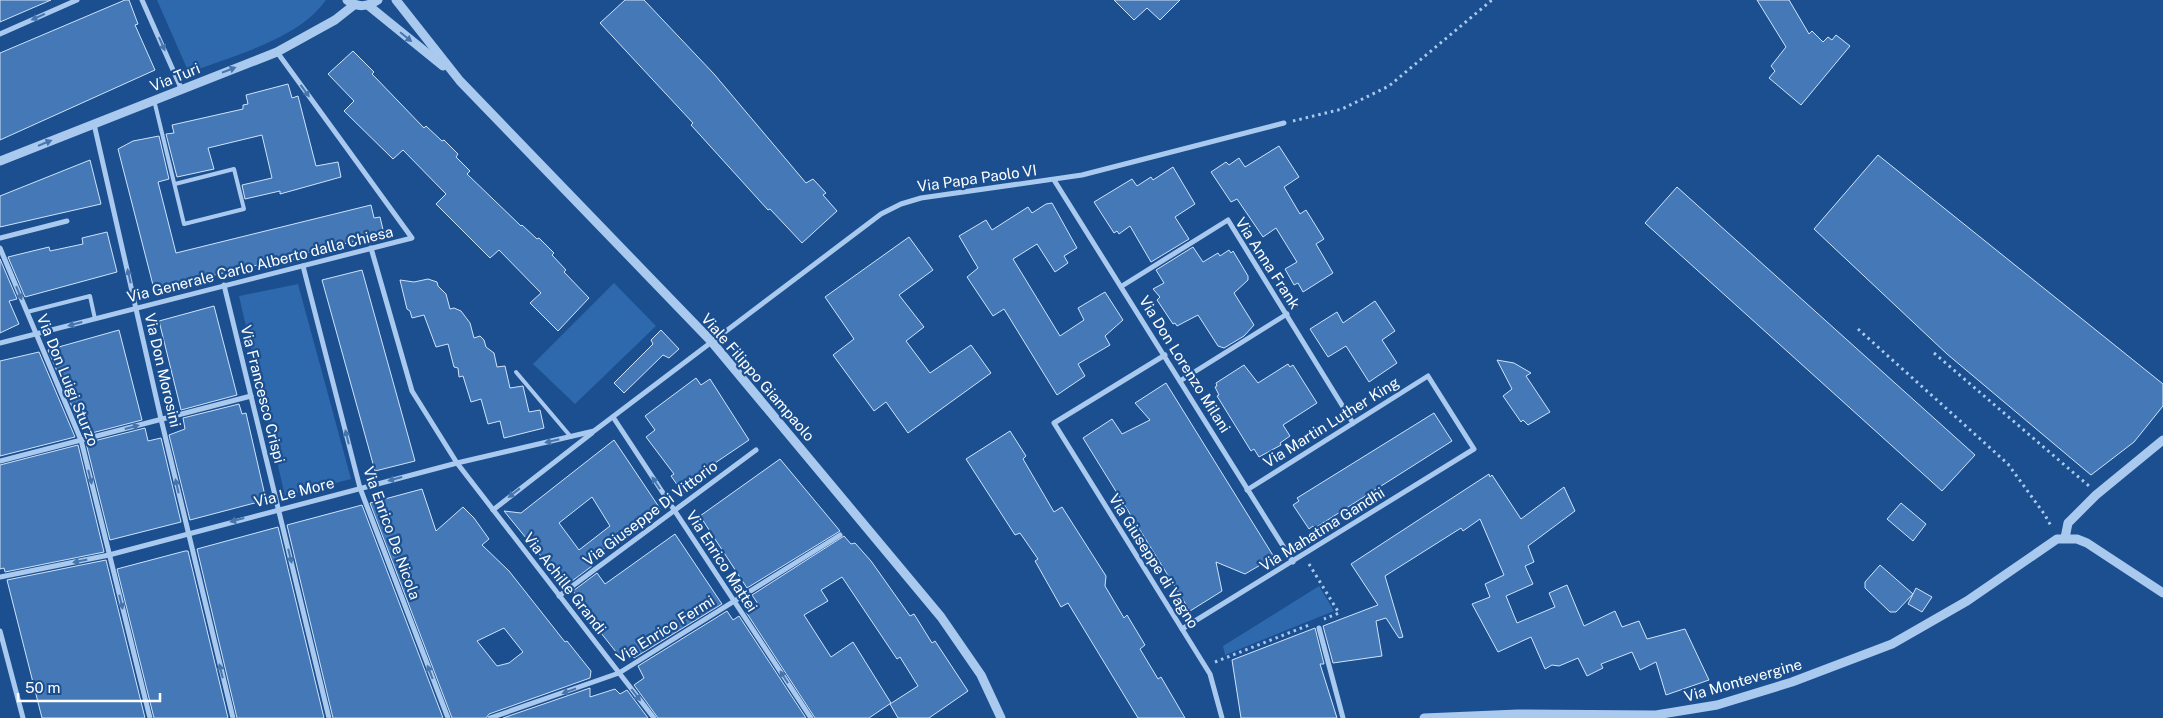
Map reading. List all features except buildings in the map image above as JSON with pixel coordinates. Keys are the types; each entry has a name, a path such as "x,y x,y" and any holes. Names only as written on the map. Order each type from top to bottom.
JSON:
{"street":[{"path":"0,34 77,0"},
{"path":"142,0 181,88"},
{"path":"350,2 369,6 378,0"},
{"name":"Viale Filippo Giampaolo","path":"396,0 460,81 711,341 936,610 981,676 1001,718"},
{"name":"Via Turi","path":"0,161 181,88 277,52 327,24 350,2"},
{"name":"Viale Filippo Giampaolo","path":"369,6 460,81"},
{"name":"Via Generale Carlo Alberto dalla Chiesa","path":"0,343 412,238 277,52"},
{"name":"Via Papa Paolo VI","path":"711,341 881,214 901,204 921,198 1082,175 1284,123"},
{"name":"Via Don Morosini","path":"94,124 161,419 233,718"},
{"name":"Via Don Lorenzo Milani","path":"1054,180 1293,562"},
{"name":"Via Anna Frank","path":"1122,286 1228,220 1353,423"},
{"path":"0,238 67,221"},
{"name":"Via Don Luigi Sturzo","path":"0,248 81,440 150,718"},
{"name":"Via Achille Grandi","path":"371,248 412,391 457,463 654,718"},
{"name":"Via Enrico De Nicola","path":"303,266 360,488 448,718"},
{"name":"Via Francesco Crispi","path":"224,285 329,718"},
{"path":"1180,381 1287,314"},
{"name":"Via Le More","path":"493,510 711,341"},
{"name":"Via Giuseppe di Vagno","path":"1165,355 1054,423 1210,674 1222,718"},
{"name":"Via Martin Luther King","path":"1247,490 1428,376 1474,449"},
{"path":"0,461 251,396"},
{"name":"Via Enrico Mattei","path":"613,418 811,718"},
{"name":"Via Le More","path":"0,577 109,555 457,463 594,431"},
{"path":"2163,440 2096,495 2068,523 2061,538 2087,543 2163,593"},
{"name":"Via Mahatma Gandhi","path":"1182,629 1474,449"},
{"name":"Via Giuseppe Di Vittorio","path":"559,596 756,450"},
{"name":"Via Enrico Fermi","path":"490,718 619,673 840,536"},
{"name":"Via Montevergine","path":"1424,718 1493,714 1565,717 1656,715 1692,710 1792,682 1892,644 1967,601 2037,552 2061,538"},
{"path":"1319,628 1343,718"},
{"path":"0,631 23,718"}],"lane":[{"path":"154,100 184,224 244,209 234,169 175,184"},
{"path":"27,312 90,296 95,319"},
{"path":"516,372 570,437"}],"path":[{"path":"1284,123 1342,109 1389,86 1492,0"},
{"path":"1858,329 2008,464 2061,538"},
{"path":"1934,353 2086,483 2096,495"},
{"path":"1205,666 1340,613 1303,556"}],"shaded area":[{"path":"157,0 326,0 314,14 282,36 244,53 189,73"},
{"path":"614,283 656,326 575,404 533,364"},
{"path":"298,284 351,479 285,496 239,296"},
{"path":"1319,586 1334,611 1225,655 1223,646"}]}
